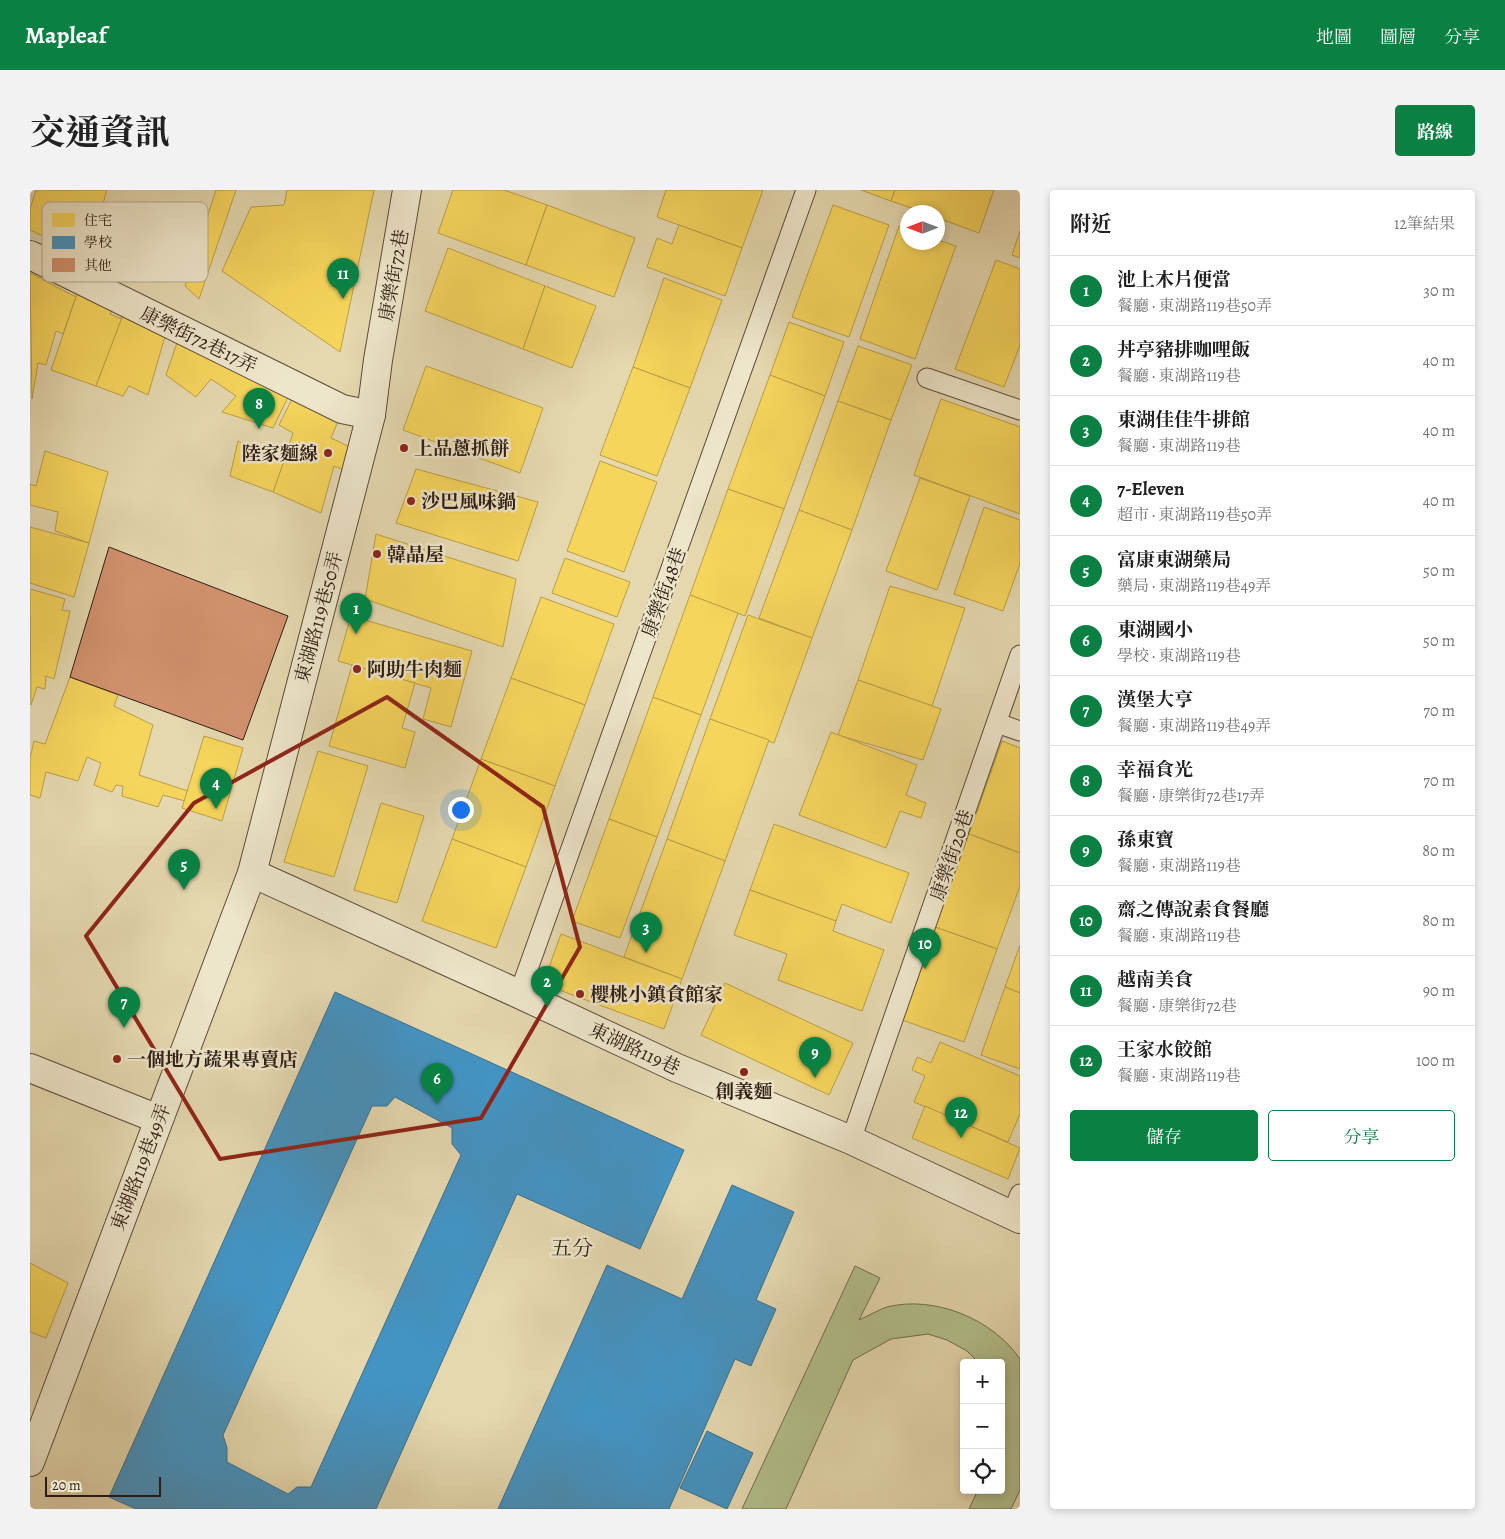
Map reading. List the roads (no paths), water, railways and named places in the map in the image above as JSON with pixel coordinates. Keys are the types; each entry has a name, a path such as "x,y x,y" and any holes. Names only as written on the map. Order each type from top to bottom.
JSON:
{"street":[{"name":"康樂街72巷","path":"378,360 407,190"},
{"name":"康樂街72巷17弄","path":"30,255 42,261"},
{"name":"康樂街72巷17弄","path":"85,282 342,409 371,415"},
{"name":"東湖路119巷50弄","path":"252,873 371,415 378,360"},
{"name":"東湖路119巷","path":"252,873 677,1068 1018,1209"},
{"name":"東湖路119巷49弄","path":"30,1462 252,873"},
{"path":"30,1068 158,1119"}],"lane":[{"name":"康樂街48巷","path":"519,994 806,190"},
{"path":"927,378 1020,410"},
{"name":"康樂街20巷","path":"851,1140 1020,655"},
{"path":"997,723 1020,731"}],"place":[{"name":"越南美食","path":"343,299"},
{"name":"幸福食光","path":"259,429"},
{"name":"上品蔥抓餅","path":"404,448"},
{"name":"陸家麵線","path":"328,453"},
{"name":"沙巴風味鍋","path":"411,501"},
{"name":"韓晶屋","path":"377,554"},
{"name":"池上木片便當","path":"356,634"},
{"name":"阿助牛肉麵","path":"357,669"},
{"name":"7-Eleven","path":"216,809"},
{"name":"富康東湖藥局","path":"184,890"},
{"name":"東湖佳佳牛排館","path":"646,953"},
{"name":"齋之傳說素食餐廳","path":"925,969"},
{"name":"櫻桃小鎮食館家","path":"580,994"},
{"name":"丼亭豬排咖哩飯","path":"547,1007"},
{"name":"漢堡大亨","path":"124,1028"},
{"name":"一個地方蔬果專賣店","path":"117,1059"},
{"name":"創義麵","path":"744,1072"},
{"name":"孫東寶","path":"815,1078"},
{"name":"東湖國小","path":"437,1104"},
{"name":"王家水餃館","path":"961,1138"}],"district":[{"name":"五分","path":"572,1248"}]}
